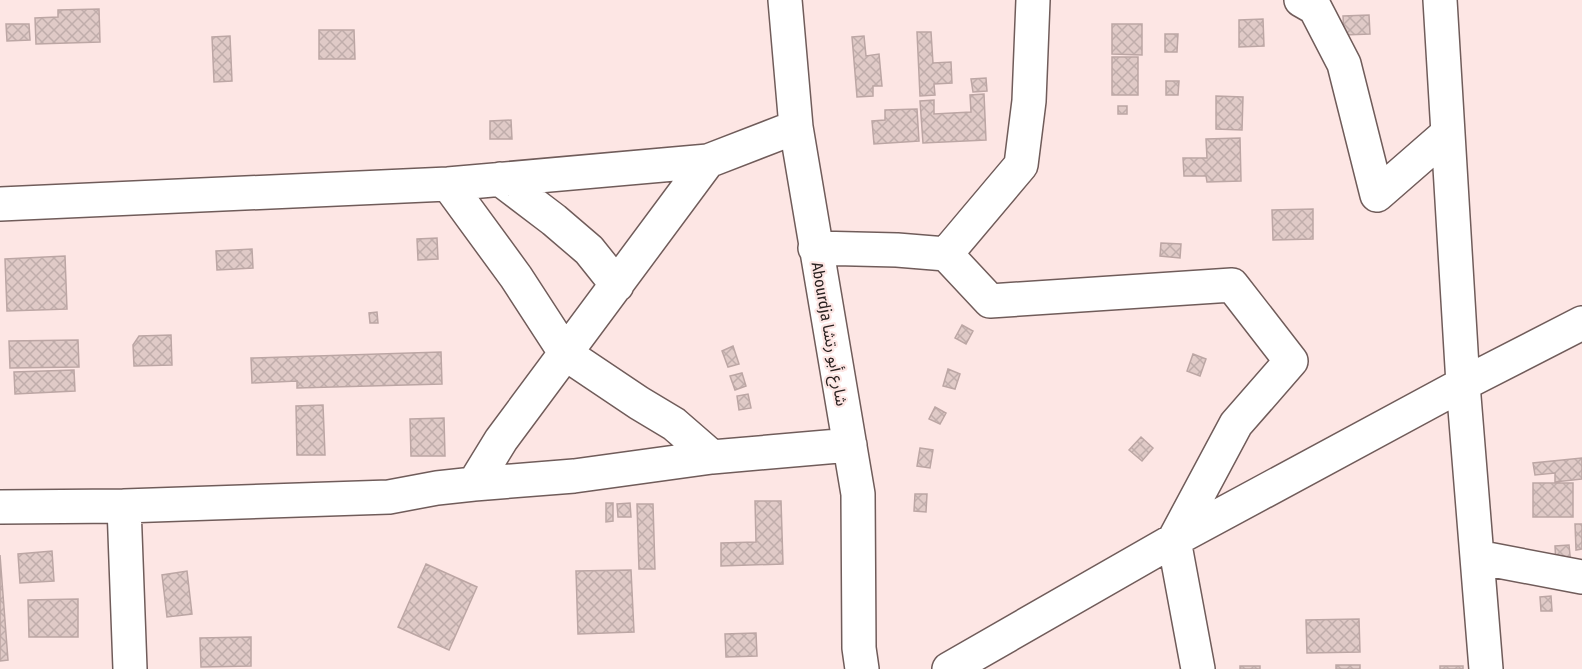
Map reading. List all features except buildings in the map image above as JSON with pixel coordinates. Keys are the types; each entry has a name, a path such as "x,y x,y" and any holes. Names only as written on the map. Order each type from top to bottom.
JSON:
{"street":[{"name":"Abourdja شارع أبو رتشا","path":"785,0 796,127 858,494 858,648 862,669"},
{"path":"946,254 1021,165 1029,101 1033,0"},
{"path":"1301,0 1315,8 1344,64 1377,195 1447,134"},
{"path":"1440,0 1463,384 1486,669"},
{"path":"0,204 448,184 708,161 796,127"},
{"path":"474,484 501,440 549,373 566,354 708,161"},
{"path":"500,179 589,250 617,285"},
{"path":"448,184 516,278 566,354 674,424 712,457"},
{"path":"815,249 897,250 946,254 990,301 1232,285 1291,361 1236,424 1174,540 1198,669"},
{"path":"949,669 1174,540 1463,384 1582,323"},
{"path":"0,507 124,506 388,497 437,488 574,476 712,457 850,445"},
{"path":"124,506 130,669"},
{"path":"1477,557 1582,577"}]}
